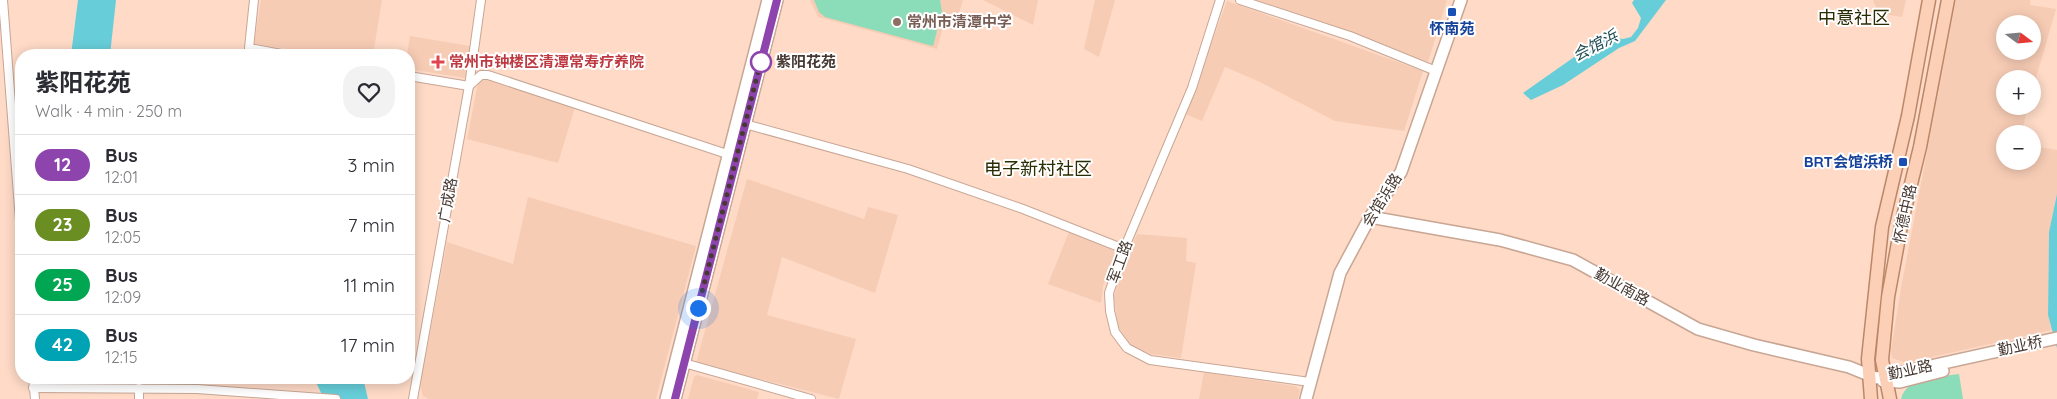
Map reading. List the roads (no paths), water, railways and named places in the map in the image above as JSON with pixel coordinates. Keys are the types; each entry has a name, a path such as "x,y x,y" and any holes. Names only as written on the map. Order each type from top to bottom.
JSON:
{"main road":[{"path":"666,399 727,154 768,0"},
{"path":"676,399 777,0"},
{"name":"会馆浜路","path":"1306,399 1340,273 1370,217 1401,172 1460,0"},
{"name":"怀德中路","path":"1890,399 1868,359 1882,226 1908,116 1929,0"},
{"name":"怀德中路","path":"1871,399 1879,377 1888,297 1902,221 1926,120 1948,0"},
{"name":"勤业南路","path":"1370,217 1500,240 1573,260 1698,329 1754,345 1850,367 1879,377"},
{"name":"勤业桥","path":"1985,357 2057,338"},
{"name":"勤业桥","path":"1985,357 2057,345"},
{"name":"勤业路","path":"1879,377 1900,382 1985,357"}],"street":[{"path":"3,0 15,156"},
{"path":"254,0 249,48 254,49"},
{"name":"广成路","path":"413,399 469,86 481,0"},
{"name":"军工路","path":"1220,0 1192,88 1124,250 1109,293 1110,311 1115,332 1127,348 1150,360 1310,382"},
{"path":"1240,0 1350,36 1436,71"},
{"path":"415,77 469,86 481,75 488,74 727,154"},
{"path":"745,124 908,169 1022,209 1124,250"},
{"path":"684,363 811,399"},
{"path":"33,384 35,399"},
{"path":"33,388 198,389 336,399"},
{"path":"139,388 139,399"}],"water":[{"path":"78,0 116,0 111,49 72,49"},
{"name":"会馆浜","path":"1634,0 1666,0 1635,41 1619,48 1563,85 1531,100 1523,93 1597,41 1609,37 1623,39 1631,37 1638,28 1641,18 1632,3"},
{"path":"2057,194 2057,348 2048,315 2049,232"},
{"path":"317,384 364,384 368,399 324,399"}],"place":[{"name":"怀南苑","path":"1452,12"},
{"name":"常州市清潭中学","path":"897,22"},
{"name":"常州市钟楼区清潭常寿疗养院","path":"438,62"},
{"name":"紫阳花苑","path":"761,62"},
{"name":"BRT会馆浜桥","path":"1903,162"}],"district":[{"name":"中意社区","path":"1854,18"},
{"name":"电子新村社区","path":"1038,169"}]}
